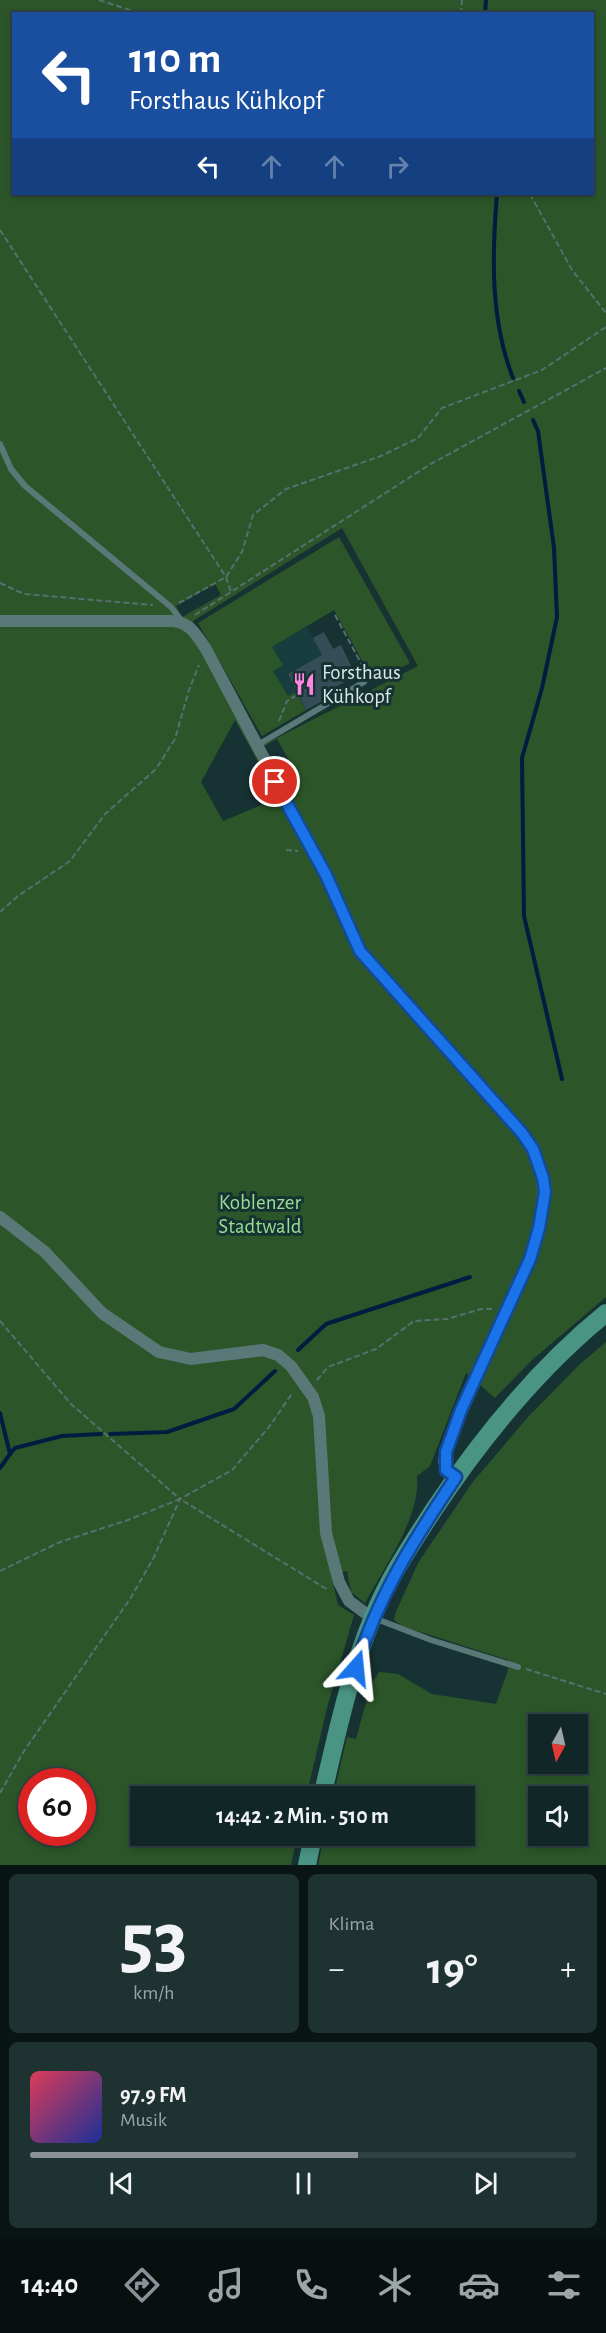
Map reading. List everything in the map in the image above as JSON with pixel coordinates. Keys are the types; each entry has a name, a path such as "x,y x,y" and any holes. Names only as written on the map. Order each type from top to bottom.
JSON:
{"main road":[{"path":"325,1786 350,1685 372,1618 408,1549 489,1431 570,1344 606,1313"},
{"path":"307,1865 311,1846"}],"street":[{"path":"0,621 183,623 192,629 206,649 266,766 326,875 360,951 522,1133 541,1166 545,1192 539,1228 530,1259 452,1435 444,1461 446,1470 456,1477"},
{"path":"0,1217 45,1252 102,1313 159,1352 191,1359 244,1351 271,1351 278,1355 305,1384 320,1416 326,1533 339,1582 349,1601 372,1618"}],"lane":[{"path":"0,444 11,469 25,486 171,607 183,623"},
{"path":"256,746 364,682 361,676 363,674"},
{"path":"372,1618 431,1640 518,1667"}],"path":[{"path":"99,0 136,12"},
{"path":"531,195 572,270 606,313"},
{"path":"0,230 226,577 231,592"},
{"path":"0,583 24,594 171,607 226,577 242,552 253,515 285,489 381,456 418,438 442,408 542,370 606,327"},
{"path":"183,623 203,608 429,465 606,368"},
{"path":"335,615 366,672 363,674"},
{"path":"0,912 18,896 70,861 105,814 156,769 175,739 189,690 206,649"},
{"path":"277,728 286,701 297,695"},
{"path":"286,850 304,851"},
{"path":"0,1571 60,1542 128,1521 180,1499 232,1470 305,1384 328,1367 376,1349 414,1321 447,1319 481,1309 507,1309"},
{"path":"0,1321 71,1404 180,1499 349,1601"},
{"path":"0,1793 24,1751 130,1599 153,1559 180,1499"},
{"path":"518,1667 606,1694"}],"shaded area":[{"path":"307,626 330,670 314,678 305,664 288,673 296,692 288,697 273,670 272,647"}],"green space":[{"name":"Koblenzer Stadtwald","path":"0,0 606,0 606,1297 532,1360 495,1398 466,1373 430,1466 417,1476 417,1492 413,1508 400,1541 365,1603 351,1592 347,1571 331,1574 338,1605 354,1615 327,1708 309,1786 130,1786 130,1846 295,1846 291,1865 0,1865","holes":["342,528 418,666 263,745 193,621","215,584 221,595 182,617 176,606","235,720 278,798 223,821 201,782","277,739 294,769 278,777 261,748"]},
{"path":"339,537 410,663 374,682 334,610 272,647 283,665 273,671 288,696 296,692 306,710 262,736 198,623"},
{"path":"606,1342 606,1865 318,1865 322,1846 475,1846 475,1786 336,1786 347,1737 356,1739 371,1684 379,1672 398,1674 432,1694 496,1704 508,1670 508,1660 402,1626 394,1620 418,1563 472,1483 528,1417 579,1365"}],"building":[{"path":"324,632 333,649 341,645 356,676 323,694 326,699 306,710 288,674 322,655 313,638"}],"waterway":[{"path":"485,12 486,0"},
{"path":"497,195 494,287 500,333 513,378"},
{"path":"519,391 524,402"},
{"path":"533,420 538,431 554,548 557,617 542,688 522,758 524,916 562,1079"},
{"path":"298,1350 326,1324 470,1277"},
{"path":"110,1434 167,1432 234,1409 275,1371"},
{"path":"0,1413 10,1454 0,1468"},
{"path":"10,1454 15,1448 62,1436 101,1434"}],"place":[{"name":"Forsthaus Kühkopf","path":"304,684"}],"route":[{"path":"275,782 326,875 355,944 522,1133 541,1166 545,1192 544,1206 530,1259 494,1334 461,1410 446,1452 444,1461 446,1470 456,1477 389,1582 372,1618 356,1668"}]}
